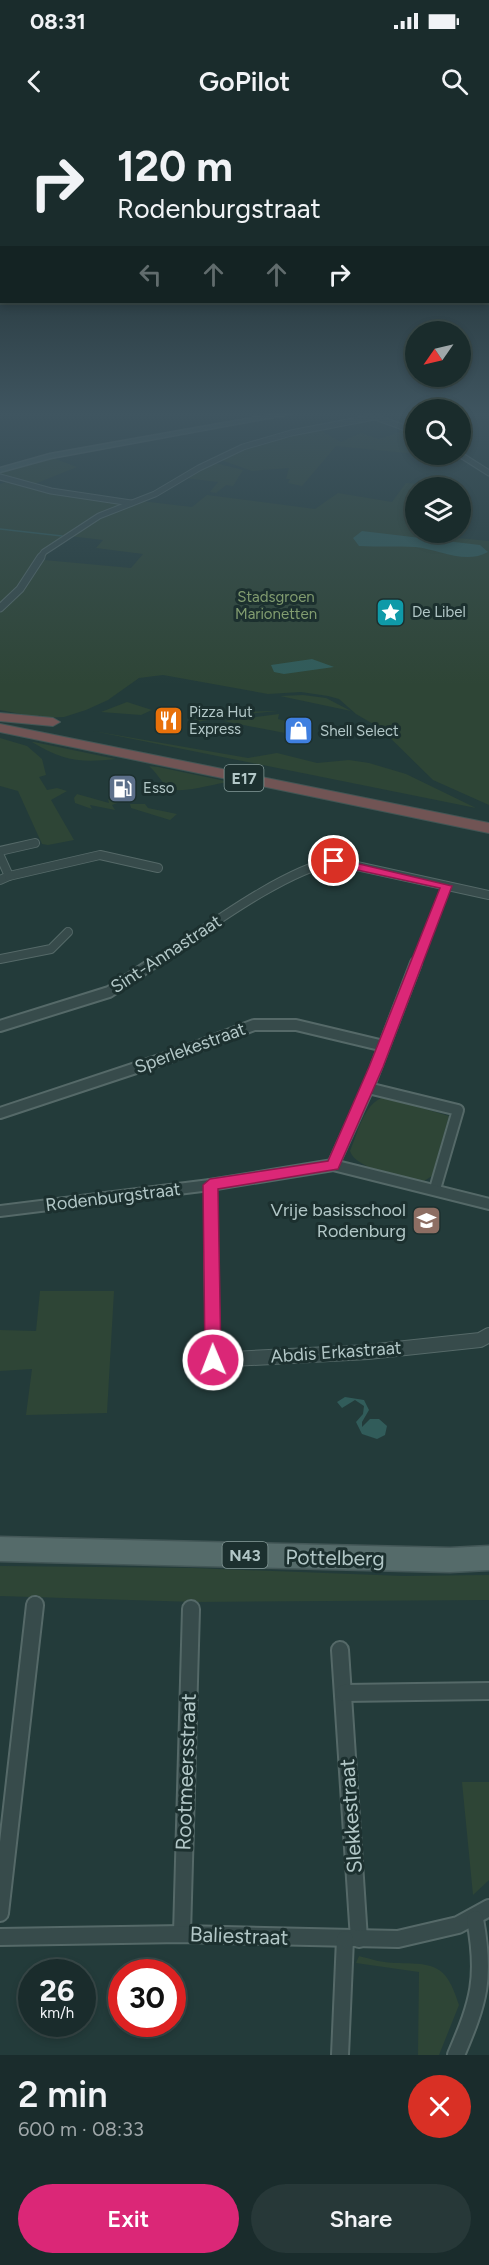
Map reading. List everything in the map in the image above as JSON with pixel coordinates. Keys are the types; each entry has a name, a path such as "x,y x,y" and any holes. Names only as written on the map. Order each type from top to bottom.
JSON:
{"highway":[{"path":"0,717 53,722"},
{"name":"E17","path":"0,717 489,817"},
{"name":"E17","path":"0,728 489,830"},
{"path":"430,824 489,830"}],"main road":[{"name":"Pottelberg","path":"0,1549 450,1560 489,1558"}],"street":[{"path":"0,608 20,589 51,545 99,516 128,504"},
{"path":"0,851 35,843"},
{"path":"0,880 100,855 158,868"},
{"path":"0,856 9,876"},
{"name":"Sint-Annastraat","path":"0,1026 109,992 264,892 323,862 334,861 446,886"},
{"path":"141,873 148,865"},
{"path":"489,895 446,886 368,1088 333,1165 489,1204"},
{"path":"0,958 51,949 68,932"},
{"name":"Sperlekestraat","path":"0,1113 172,1056 254,1025 280,1023 296,1025 384,1046"},
{"path":"368,1088 459,1110 435,1190"},
{"name":"Rodenburgstraat","path":"0,1210 210,1185 333,1165"},
{"name":"Abdis Erkastraat","path":"210,1185 213,1360 368,1352 480,1340 489,1335"},
{"path":"0,1913 35,1604"},
{"name":"Rootmeersstraat","path":"182,1934 191,1609"},
{"name":"Slekkestraat","path":"340,1650 344,1693 352,1939 340,2055"},
{"path":"344,1693 489,1691"},
{"path":"456,2055 485,1981 482,1914"},
{"name":"Baliestraat","path":"0,1937 182,1934 398,1940 433,1933 482,1914"}],"green space":[{"name":"Stadsgroen Marionetten","path":"0,504 169,504 192,507 195,504 279,504 315,509 322,504 405,504 405,543 471,543 471,539 489,541 489,805 433,780 380,728 356,714 339,699 328,696 301,692 268,694 163,675 139,678 108,700 86,710 64,717 43,718 39,715 37,717 0,710","holes":["69,536 103,540 96,548 143,554 131,568 44,560 51,548"]},
{"path":"303,695 326,698 351,711 280,696"},
{"path":"127,702 152,710 141,715 101,712"},
{"path":"203,708 229,712 278,711 227,716 193,723"},
{"path":"279,714 278,719 289,722 286,725 290,726 285,733 223,721"},
{"path":"93,731 248,758 277,753 317,763 349,760 369,763 406,774 476,808"},
{"path":"0,738 27,746 42,759 46,775 39,777 47,790 57,788 67,791 51,800 74,840 42,844 18,791 0,786"},
{"path":"32,742 116,759 92,761 72,759 53,753"},
{"path":"149,766 230,782 188,790 172,789 167,787"},
{"path":"77,794 109,803 108,799 120,802 112,805 115,810 90,805 92,809 75,803 74,798"},
{"path":"130,804 145,804 148,808 177,814 170,820 131,808"},
{"path":"384,1097 449,1116 432,1176 424,1181 371,1168 361,1163 350,1151 366,1112"},
{"path":"40,1291 114,1291 107,1413 26,1415 32,1369 0,1371 0,1330 36,1331"},
{"path":"0,1566 193,1568 403,1576 489,1575 489,1600 195,1602 0,1596"},
{"path":"462,1782 489,1782 489,1880 473,1895"},
{"path":"359,1956 377,1961 429,1966 437,1969 449,1981 459,2005 439,2055 418,2055 419,1972 356,1963"}],"water":[{"path":"362,531 405,536 405,543 480,545 488,552 479,556 461,557 415,547 359,546 353,538"},
{"path":"312,659 334,667 284,674 274,672 271,665"},
{"path":"345,1397 364,1400 369,1410 362,1422 362,1427 370,1419 379,1419 387,1426 385,1435 377,1439 362,1434 356,1422 363,1414 364,1406 355,1400 342,1408 337,1402"}],"building":[{"path":"294,719 311,722 305,731 288,728"}],"waterway":[{"path":"0,529 62,536"}],"place":[{"name":"De Libel","path":"391,612"},
{"name":"Pizza Hut Express","path":"168,721"},
{"name":"Shell Select","path":"299,731"},
{"name":"Esso","path":"122,788"},
{"name":"Vrije basisschool Rodenburg","path":"427,1220"}],"route":[{"path":"213,1360 210,1185 333,1165 368,1088 446,886 334,861"}]}
